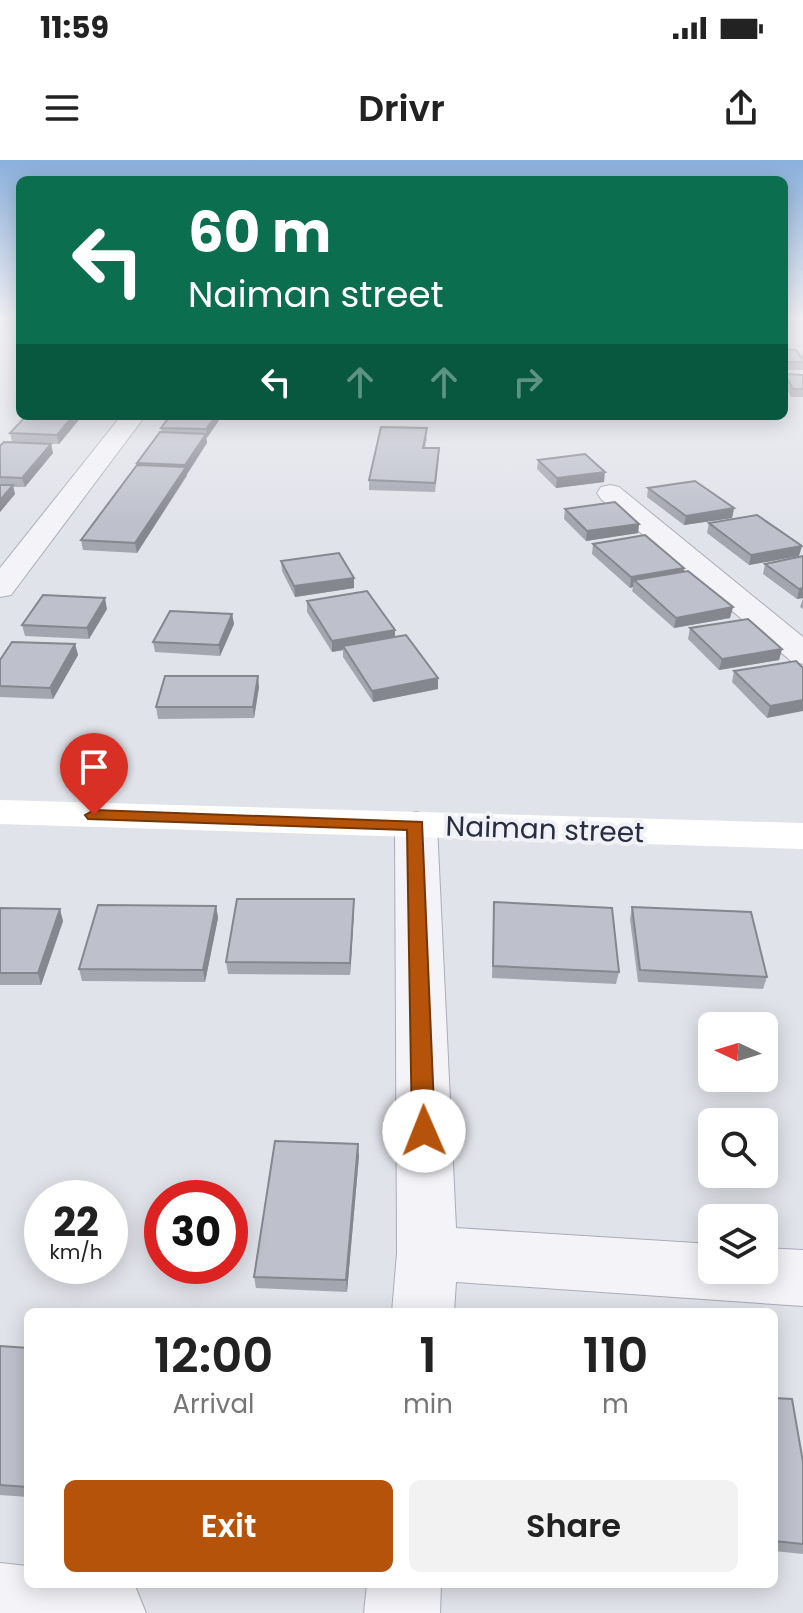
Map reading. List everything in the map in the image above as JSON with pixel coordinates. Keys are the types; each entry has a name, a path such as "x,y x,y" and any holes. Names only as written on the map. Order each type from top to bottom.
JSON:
{"main road":[{"name":"Naiman street","path":"0,812 803,836"}],"street":[{"path":"0,588 130,420"},
{"path":"610,493 803,654"},
{"path":"416,825 427,1253 423,1308"},
{"path":"427,1253 803,1278"},
{"path":"402,1613 404,1588"},
{"path":"0,1601 108,1613"}],"building":[{"path":"22,420 70,420 57,435 10,433"},
{"path":"167,420 213,420 206,429 161,428"},
{"path":"381,427 427,428 423,448 439,448 435,483 369,480"},
{"path":"160,432 206,434 185,465 137,463"},
{"path":"4,442 51,444 22,478 0,477 0,446"},
{"path":"585,454 605,472 557,478 538,460"},
{"path":"137,465 186,467 135,543 81,540"},
{"path":"695,481 734,508 686,516 648,488"},
{"path":"0,485 13,485 0,500"},
{"path":"615,502 639,524 587,531 565,509"},
{"path":"757,515 802,546 751,555 709,523"},
{"path":"645,535 684,568 631,577 593,544"},
{"path":"339,553 354,578 294,586 281,561"},
{"path":"803,556 803,588 799,589 765,564"},
{"path":"688,571 733,607 676,618 634,580"},
{"path":"367,591 395,630 332,641 307,601"},
{"path":"43,595 105,598 87,628 22,625"},
{"path":"170,611 232,614 219,645 153,642"},
{"path":"748,619 782,649 722,659 690,628"},
{"path":"406,635 438,678 372,691 343,646"},
{"path":"12,642 75,644 50,688 0,686 0,660"},
{"path":"796,661 803,668 803,700 770,706 734,671"},
{"path":"165,676 258,676 253,707 156,707"},
{"path":"237,899 354,899 350,963 226,962"},
{"path":"494,902 612,908 619,972 493,966"},
{"path":"98,905 216,906 203,970 79,969"},
{"path":"632,907 751,912 767,977 640,970"},
{"path":"0,908 60,909 38,973 0,973"},
{"path":"275,1141 358,1144 346,1280 254,1277"},
{"path":"0,1346 24,1348 24,1487 0,1485"},
{"path":"778,1398 792,1399 803,1462 803,1544 778,1541"}],"route":[{"path":"94,815 416,825 424,1131"}]}
